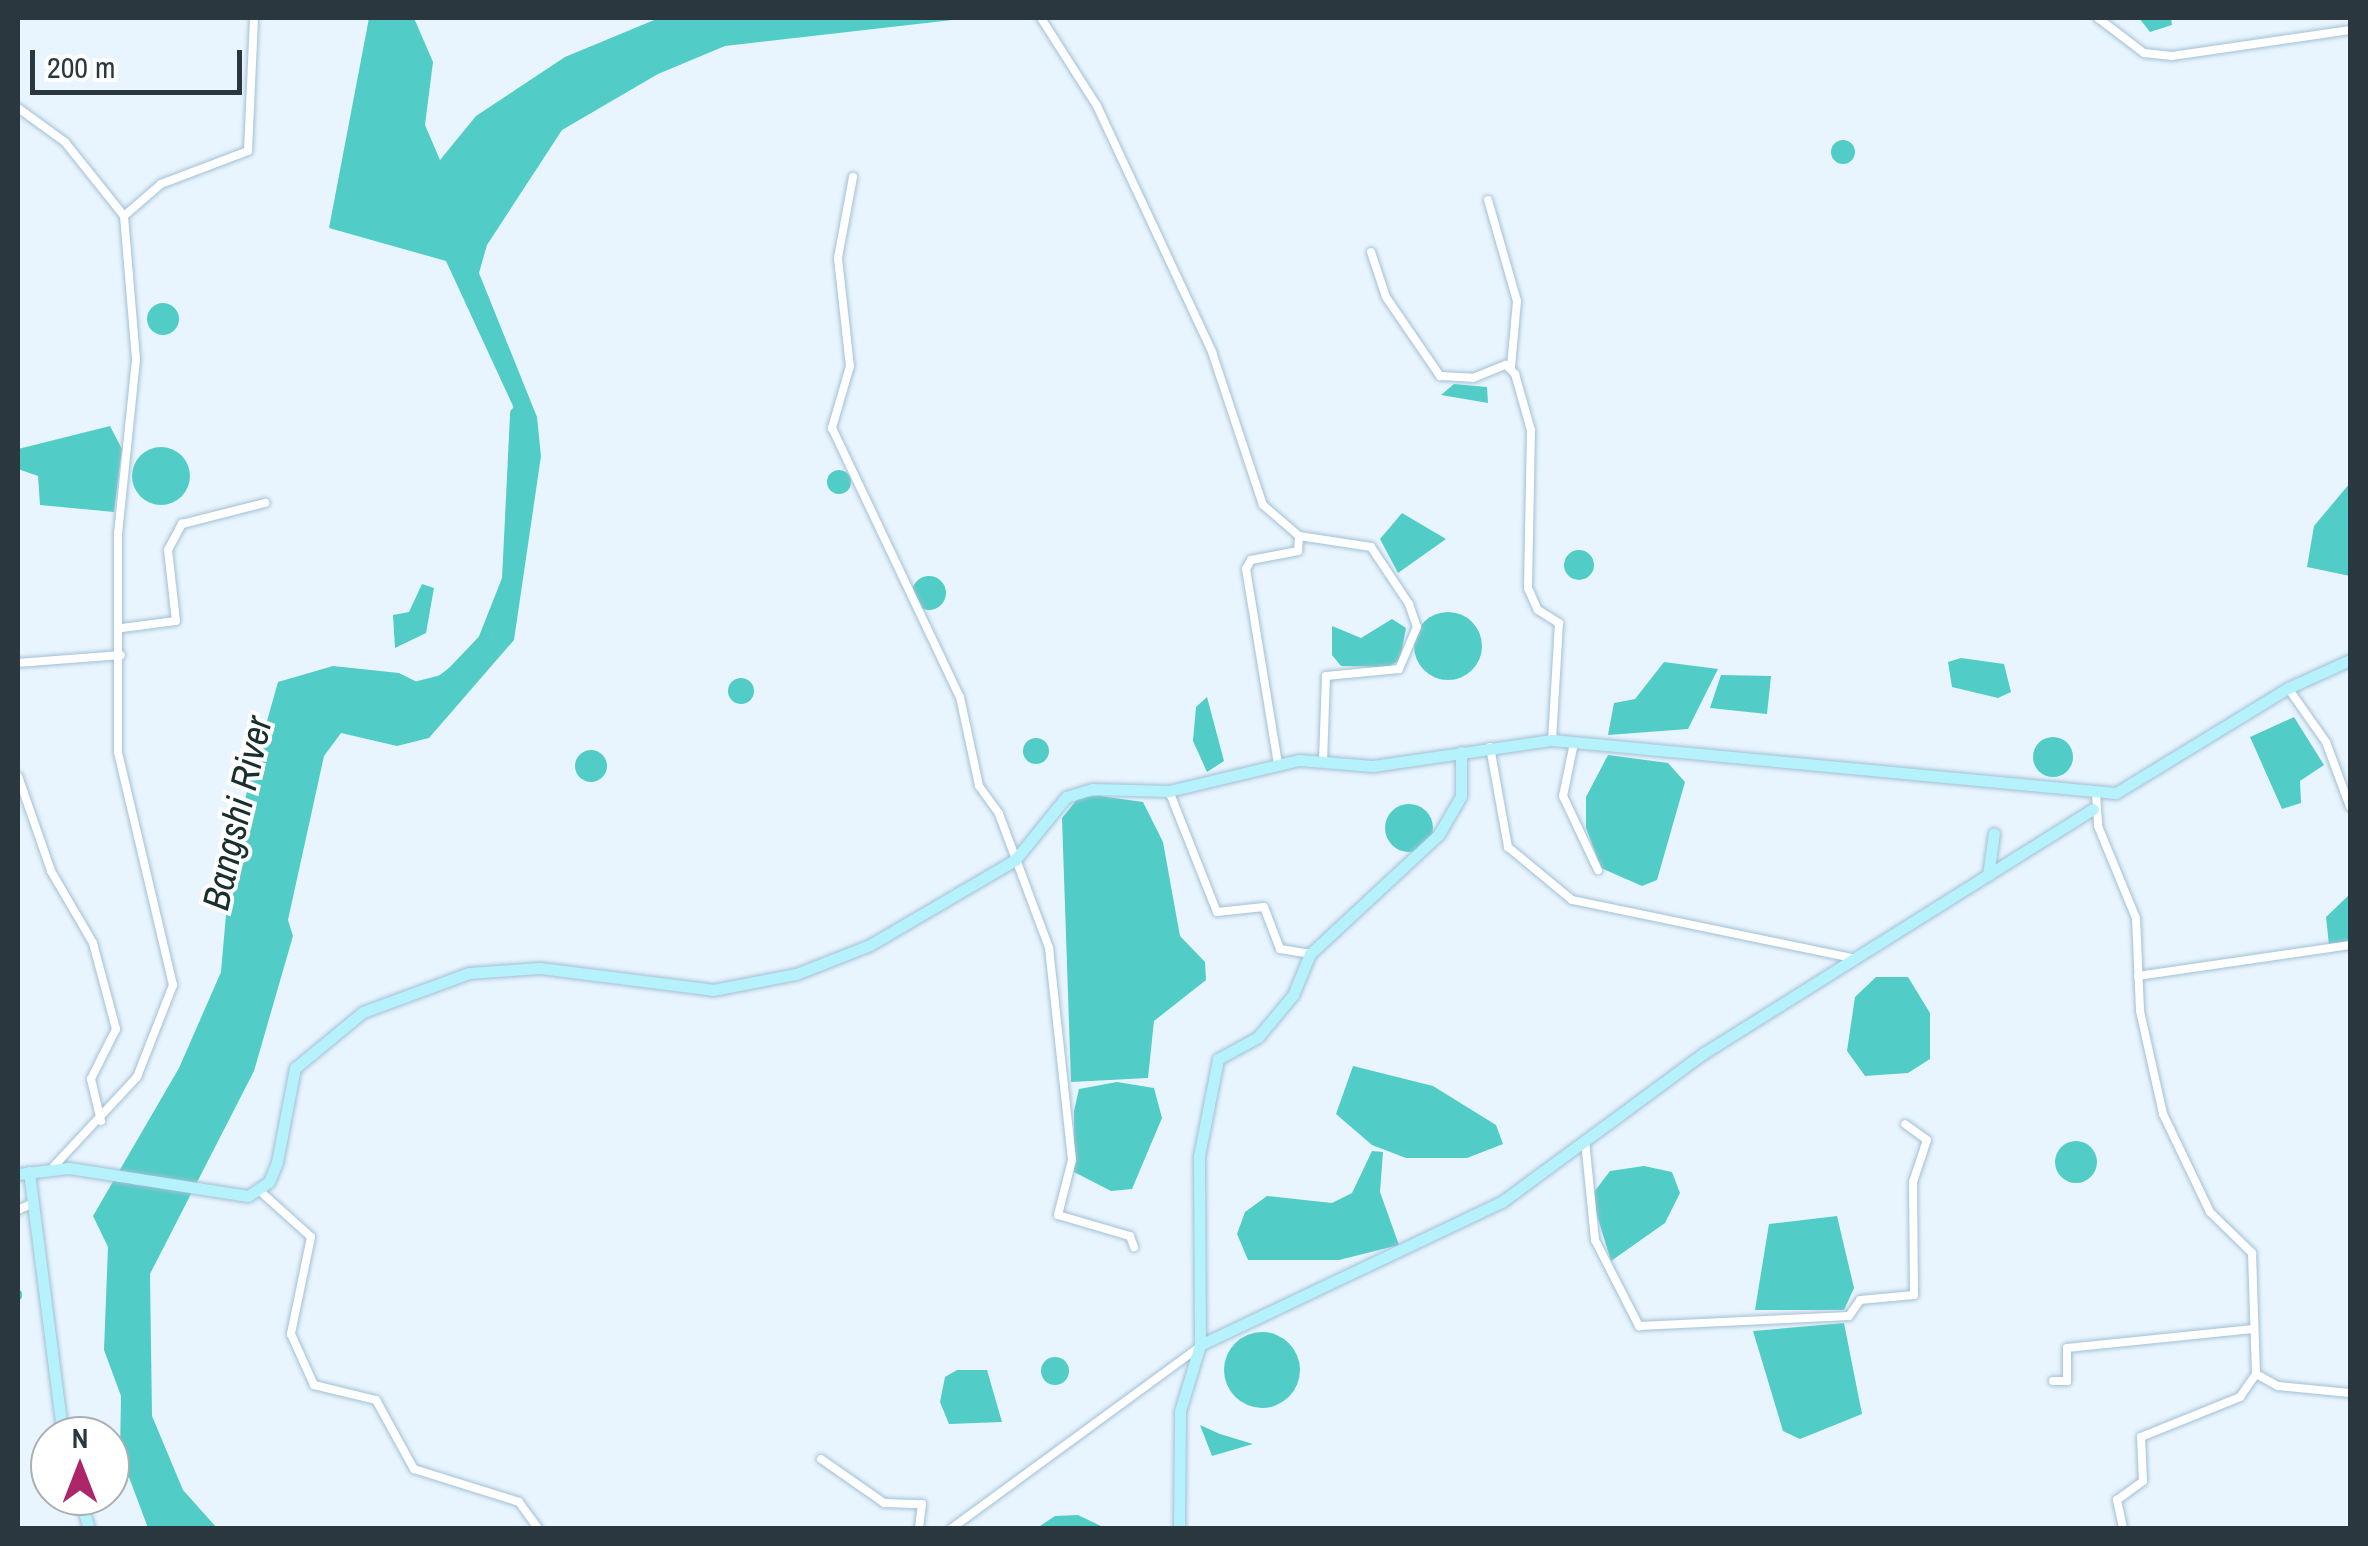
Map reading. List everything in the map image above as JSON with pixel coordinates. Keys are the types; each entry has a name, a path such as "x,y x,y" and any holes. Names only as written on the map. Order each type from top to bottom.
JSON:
{"street":[{"path":"124,216 160,184 248,151 254,18"},
{"path":"1041,18 1097,106 1212,352 1256,493 1299,536 1371,547 1417,627 1399,669 1326,676 1323,760"},
{"path":"1049,28 1052,18"},
{"path":"2098,18 2144,53 2172,56 2350,30"},
{"path":"18,108 65,142 124,216 136,359 118,534 122,628 118,752 173,984 137,1077 101,1121 54,1166"},
{"path":"853,177 838,258 850,366 832,428 960,697 978,786 1016,860 1060,994 1072,1160 1058,1216 1130,1236 1134,1247"},
{"path":"1488,200 1517,301 1511,368 1530,430 1528,588 1538,610 1560,623 1552,740"},
{"path":"1371,252 1386,297 1440,376 1511,368"},
{"path":"122,628 176,621 168,550 182,524 265,502"},
{"path":"1278,764 1246,570 1251,560 1298,551 1299,536"},
{"path":"18,663 121,654"},
{"path":"261,1192 277,1162 294,1068 336,1028 440,979 540,968 654,989 754,986 870,945 1016,860 1066,797 1169,791 1299,760 1373,766 1552,740 1794,768 1910,768 2096,794 2140,781 2288,688 2350,660"},
{"path":"2288,688 2326,742 2350,807"},
{"path":"1574,743 1562,796 1598,870"},
{"path":"1490,747 1508,847 1572,900 1851,958"},
{"path":"1180,1528 1180,1411 1199,1347 1199,1156 1212,1080 1223,1052 1258,1037 1286,1006 1310,954 1439,834 1461,796 1460,752"},
{"path":"18,776 51,870 93,943 116,1029 91,1078 101,1121"},
{"path":"1169,791 1218,912 1264,907 1280,950 1310,954"},
{"path":"2096,794 2093,810 2136,918 2138,976 2162,1114 2210,1212 2252,1253 2256,1374 2240,1397 2141,1436 2143,1480 2117,1500 2123,1528"},
{"path":"952,1528 968,1524 1199,1347 1322,1280 1467,1220 1851,958 2093,810"},
{"path":"1988,875 1994,833"},
{"path":"2138,976 2350,945"},
{"path":"1585,1140 1595,1240 1644,1326 1850,1316 1860,1300 1914,1296 1913,1182 1927,1140 1905,1124"},
{"path":"60,1416 33,1203 23,1172 54,1166 230,1193 261,1192 311,1236 291,1334 314,1385 376,1400 429,1480 518,1502 538,1528"},
{"path":"18,1210 33,1203"},
{"path":"2053,1382 2067,1380 2067,1348 2253,1329"},
{"path":"2256,1374 2278,1386 2350,1393"},
{"path":"821,1460 884,1504 922,1504 920,1528"}],"shaded area":[{"path":"369,18 414,18 433,62 425,125 440,160 476,116 565,57 659,18 970,18 725,46 658,74 562,130 487,245 479,273 537,417 541,456 514,640 429,738 397,746 341,733 324,756 288,920 293,936 254,1071 150,1274 152,1416 183,1490 217,1528 148,1528 130,1480 130,1416 121,1416 121,1396 104,1350 108,1247 93,1216 179,1068 221,972 232,845 278,682 333,666 399,673 425,686 492,636 511,572 520,448 513,406 446,261 329,228"},
{"path":"2139,18 2171,18 2172,25 2150,32"},
{"path":"1843,140 1855,152 1843,164 1831,152"},
{"path":"163,303 174,308 179,319 174,330 163,335 152,330 147,319 152,308"},
{"path":"1454,384 1487,387 1488,403 1441,395"},
{"path":"110,426 122,449 114,512 40,505 38,476 18,469 18,449"},
{"path":"161,447 181,456 190,476 181,496 161,505 141,496 132,476 141,456"},
{"path":"839,470 848,473 848,491 839,494 830,491 827,482 830,473"},
{"path":"2350,483 2350,576 2307,567 2314,526"},
{"path":"1402,513 1446,539 1398,573 1380,539"},
{"path":"1579,550 1590,554 1594,565 1590,576 1579,580 1568,576 1564,565 1568,554"},
{"path":"929,576 941,581 946,593 941,605 929,610 917,605 912,593 917,581"},
{"path":"422,584 434,588 426,633 395,648 393,615 409,612"},
{"path":"1448,612 1461,614 1472,622 1480,633 1480,659 1472,670 1461,678 1448,680 1435,678 1424,670 1416,659 1414,646 1416,633 1424,622 1435,614"},
{"path":"1392,619 1406,628 1400,660 1388,667 1341,666 1332,655 1332,626 1361,638"},
{"path":"1961,658 2004,664 2011,692 1998,698 1952,687 1948,662"},
{"path":"1664,662 1718,669 1688,729 1608,735 1614,703 1635,699"},
{"path":"1721,675 1771,676 1767,714 1710,708"},
{"path":"741,678 750,682 754,691 750,700 741,704 732,700 728,691 732,682"},
{"path":"1207,697 1224,761 1207,772 1193,741 1196,707"},
{"path":"2294,717 2324,765 2300,781 2301,803 2282,809 2250,737"},
{"path":"2053,737 2067,743 2073,757 2067,771 2053,777 2039,771 2033,757 2039,743"},
{"path":"1036,738 1045,742 1049,751 1045,760 1036,764 1027,760 1023,751 1027,742"},
{"path":"591,750 602,755 607,766 602,777 591,782 580,777 575,766 580,755"},
{"path":"1608,755 1668,763 1685,782 1657,880 1642,886 1601,868 1586,828 1586,797"},
{"path":"1079,797 1143,802 1163,842 1180,936 1205,962 1206,980 1154,1021 1148,1078 1071,1082 1062,818"},
{"path":"1409,804 1426,811 1433,828 1426,845 1409,852 1392,845 1385,828 1392,811"},
{"path":"2350,894 2350,941 2329,945 2326,917"},
{"path":"1876,977 1908,977 1930,1013 1930,1059 1908,1073 1865,1076 1847,1051 1855,997"},
{"path":"1353,1066 1433,1086 1496,1125 1503,1144 1467,1158 1406,1158 1372,1145 1336,1114"},
{"path":"1117,1082 1154,1088 1162,1118 1132,1189 1111,1191 1074,1172 1074,1111 1079,1089"},
{"path":"2076,1141 2091,1147 2097,1162 2091,1177 2076,1183 2061,1177 2055,1162 2061,1147"},
{"path":"1372,1151 1383,1152 1380,1192 1399,1245 1339,1260 1248,1260 1237,1234 1245,1212 1267,1196 1332,1203 1352,1193"},
{"path":"1644,1166 1672,1172 1680,1193 1665,1223 1611,1261 1591,1196 1610,1171"},
{"path":"1837,1216 1854,1288 1844,1310 1755,1310 1769,1224"},
{"path":"1844,1323 1862,1414 1800,1439 1783,1431 1753,1331"},
{"path":"1262,1332 1289,1343 1300,1370 1289,1397 1262,1408 1235,1397 1224,1370 1235,1343"},
{"path":"1055,1357 1065,1361 1069,1371 1065,1381 1055,1385 1045,1381 1041,1371 1045,1361"},
{"path":"957,1370 987,1370 1002,1422 949,1424 940,1402 945,1377"},
{"path":"1200,1425 1220,1434 1253,1444 1212,1456"},
{"path":"1078,1515 1105,1528 1037,1528 1055,1516"}],"waterway":[{"name":"Bangshi River","path":"410,689 446,680 484,640 508,579 516,413"}]}
